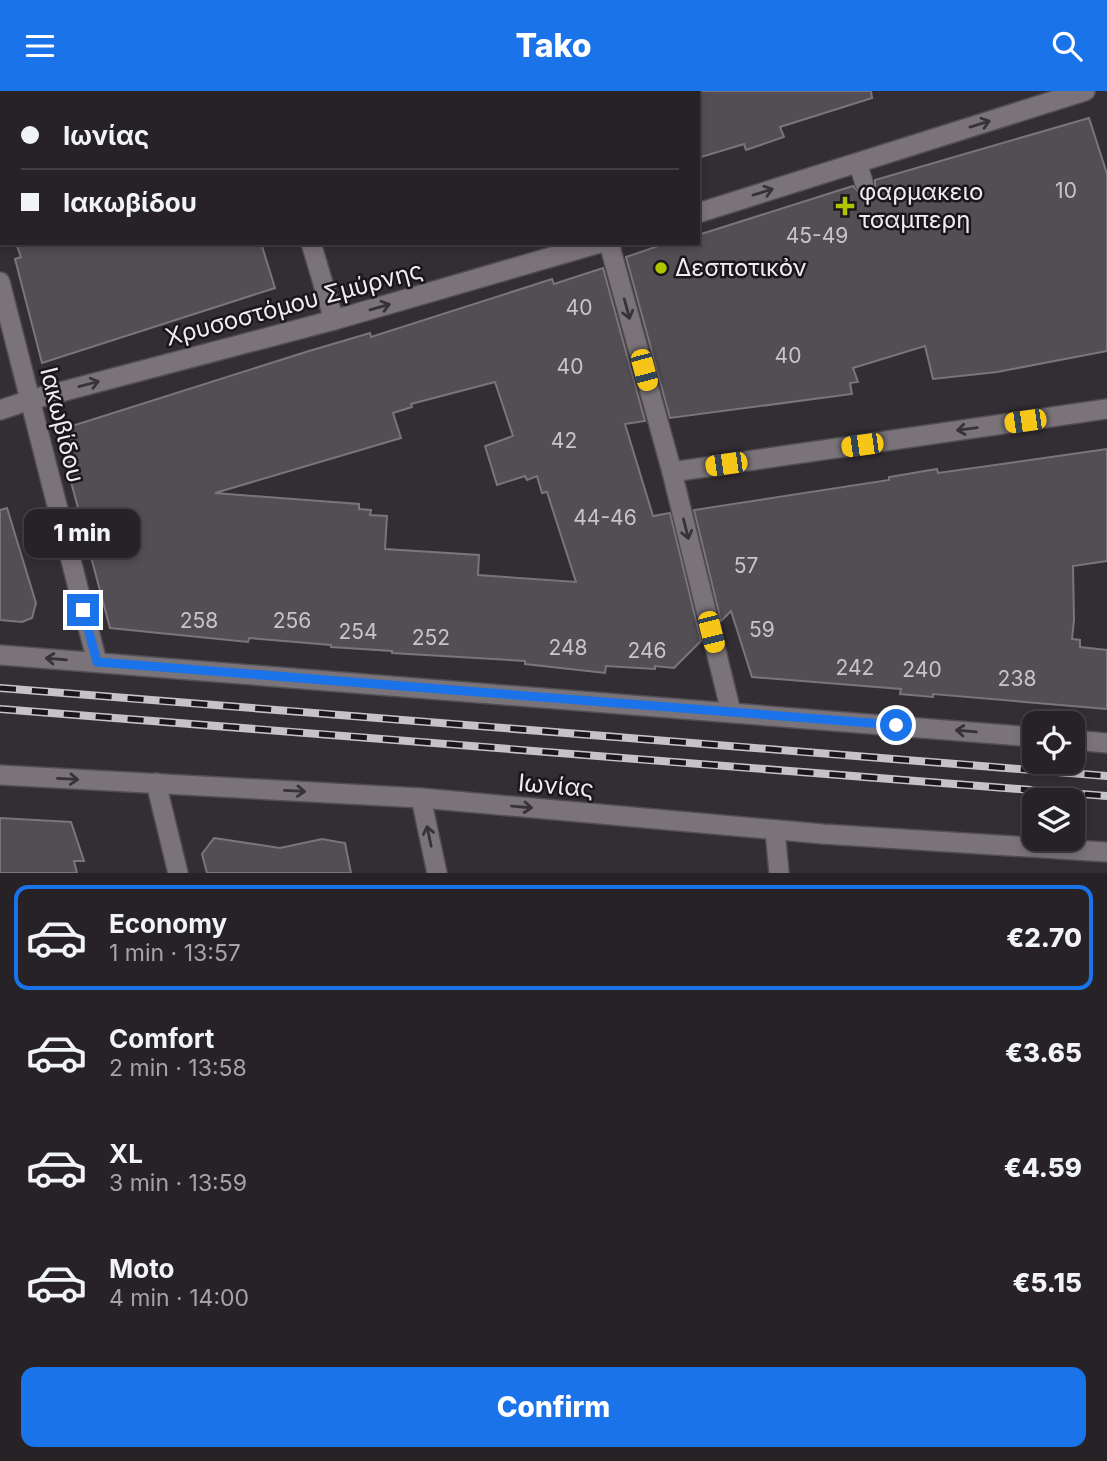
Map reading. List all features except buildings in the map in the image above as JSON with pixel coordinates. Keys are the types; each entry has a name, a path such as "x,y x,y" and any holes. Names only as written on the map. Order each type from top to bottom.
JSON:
{"street":[{"path":"700,212 1085,91"},
{"path":"312,245 334,320"},
{"name":"Χρυσοστόμου Σμύρνης","path":"0,410 334,320 593,245"},
{"path":"610,245 671,472 731,712"},
{"name":"Ιακωβίδου","path":"0,282 97,662"},
{"path":"671,472 1107,409"},
{"path":"0,655 1022,736"},
{"path":"1085,741 1107,743"},
{"name":"Ιωνίας","path":"0,775 421,798 775,830 1107,852"},
{"path":"156,783 178,873"},
{"path":"421,798 437,873"},
{"path":"775,830 779,873"}],"lane":[{"path":"858,163 864,183"}],"railway":[{"path":"0,688 1107,776"},
{"path":"0,709 1107,796"}],"place":[{"name":"φαρμακειο τσαμπερη","path":"845,206"},
{"name":"Δεσποτικὀν","path":"661,268"}],"route":[{"path":"83,610 97,662 896,725"}]}
